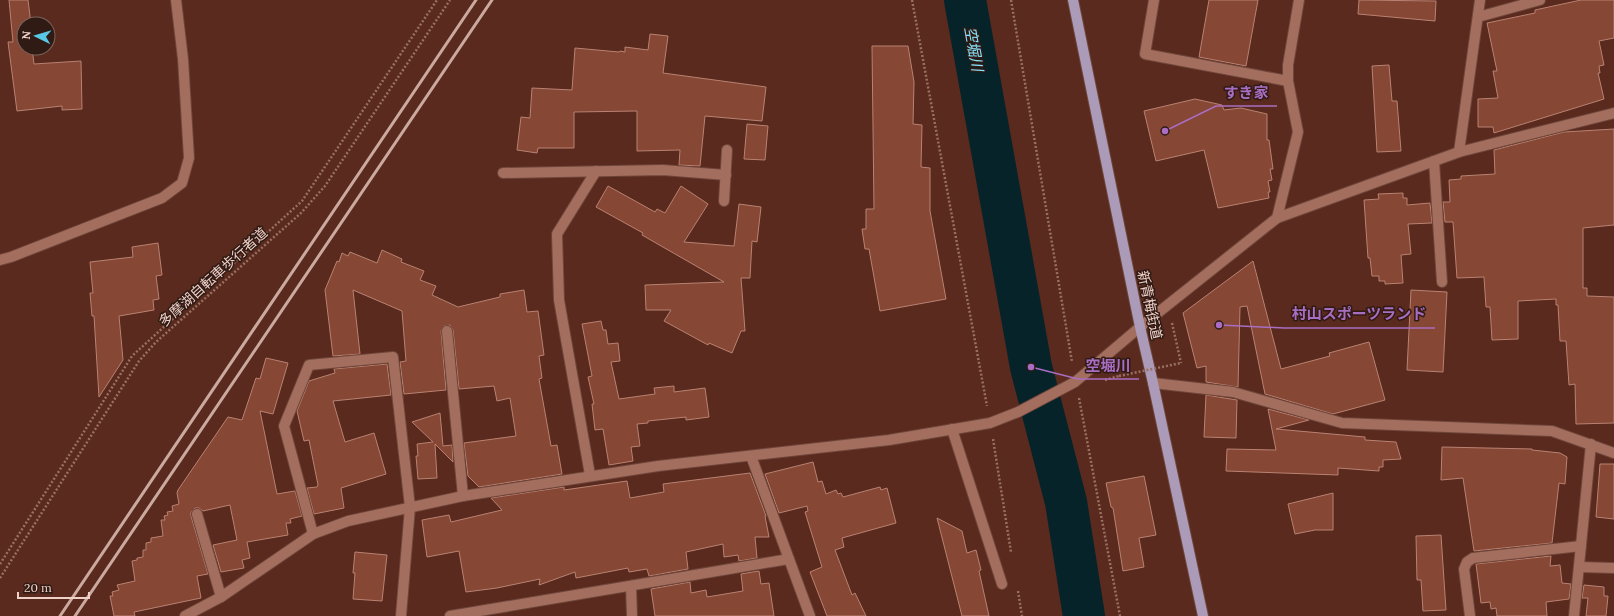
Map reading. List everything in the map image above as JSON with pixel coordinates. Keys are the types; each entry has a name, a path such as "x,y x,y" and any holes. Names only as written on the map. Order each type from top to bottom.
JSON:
{"main road":[{"name":"新青梅街道","path":"1073,0 1140,327 1203,616"}],"street":[{"path":"0,260 162,198 182,183 189,158 183,59 176,0"},
{"path":"1154,0 1145,54 1288,81"},
{"path":"1277,218 1298,132 1288,81 1288,65 1291,40 1300,0"},
{"path":"1459,152 1480,0"},
{"path":"1478,17 1540,0"},
{"path":"185,616 221,597 313,534 348,521 463,496 590,475 889,440 990,423 1018,412 1075,382 1140,327 1277,218 1459,152 1614,113"},
{"path":"724,201 727,150"},
{"path":"1434,161 1442,282"},
{"path":"503,173 663,170 726,175"},
{"path":"590,475 559,300 557,234 596,171"},
{"path":"447,331 463,496"},
{"path":"313,534 284,426 309,365 393,357 410,507 401,616"},
{"path":"1153,383 1234,392 1342,423 1552,431 1614,453"},
{"path":"952,429 1002,584"},
{"path":"1574,616 1591,444"},
{"path":"751,456 810,616"},
{"path":"197,514 221,597"},
{"path":"1470,616 1464,569 1467,562 1473,558 1581,546"},
{"path":"450,616 790,560"},
{"path":"1580,567 1614,568"},
{"path":"630,586 632,616"},
{"path":"518,616 519,605"}],"path":[{"path":"0,564 132,356 302,200 437,0"},
{"name":"多摩湖自転車歩行者道","path":"0,578 139,361 156,342 301,213 315,198 325,186 450,0"},
{"path":"912,0 990,423 1012,554"},
{"path":"1011,0 1075,382 1120,616"},
{"path":"1119,376 1181,363 1171,319"},
{"path":"1017,585 1022,616"}],"building":[{"path":"9,0 28,0 30,16 16,16 16,56 33,56 34,64 81,61 82,109 62,110 62,106 17,111 8,42 13,42"},
{"path":"1209,0 1258,0 1246,66 1199,57"},
{"path":"1359,0 1436,1 1435,21 1358,14"},
{"path":"1581,0 1614,0 1614,38 1599,41 1604,65 1599,66 1600,73 1598,73 1604,99 1494,133 1493,127 1478,127 1478,99 1498,98 1493,71 1497,71 1487,23 1535,13 1535,10"},
{"path":"650,34 668,36 663,73 766,87 762,121 705,116 700,166 679,165 680,150 637,151 637,111 574,112 574,148 538,148 537,153 517,150 521,117 530,118 532,88 572,90 575,48 619,52 625,52 625,47 648,50"},
{"path":"872,46 908,46 914,82 913,124 922,125 921,167 930,168 930,211 946,299 880,311 869,249 865,249 862,229 866,229 866,209 874,209"},
{"path":"1389,65 1392,101 1397,101 1401,151 1377,152 1372,66"},
{"path":"1195,99 1222,105 1224,110 1241,108 1267,114 1267,140 1269,140 1273,169 1270,169 1272,180 1268,181 1270,192 1268,192 1269,198 1218,208 1204,150 1156,161 1144,111"},
{"path":"747,124 768,126 765,160 744,159"},
{"path":"1614,129 1614,225 1583,228 1583,288 1587,288 1587,296 1614,297 1614,423 1576,424 1575,384 1569,385 1566,341 1560,341 1558,305 1556,305 1556,299 1518,301 1518,339 1492,340 1490,307 1486,307 1484,277 1457,278 1453,222 1445,222 1443,202 1450,202 1449,180 1461,179 1461,176 1495,174 1494,150 1564,132"},
{"path":"608,186 655,212 657,209 665,213 681,186 708,204 684,242 734,246 739,204 761,207 757,242 752,241 750,278 741,278 745,331 741,331 732,353 709,343 708,345 664,321 671,310 646,310 645,285 724,282 642,235 643,233 596,207"},
{"path":"1403,193 1403,198 1407,198 1407,205 1430,203 1432,223 1408,224 1411,254 1401,255 1403,283 1385,284 1385,281 1379,281 1379,276 1372,276 1370,258 1368,258 1364,200 1379,199 1378,194"},
{"path":"158,243 162,275 156,276 159,299 153,300 154,310 119,316 123,360 99,397 94,316 92,316 90,293 93,293 90,262 133,257 132,247"},
{"path":"382,250 402,259 401,262 424,271 420,280 436,286 432,295 458,307 500,297 500,294 524,290 527,312 538,311 544,355 539,356 542,378 539,379 551,446 557,445 562,474 479,487 468,476 464,443 516,436 510,398 497,401 494,386 459,389 453,330 450,325 444,326 441,331 446,390 404,394 400,362 406,361 402,311 353,290 360,354 333,356 325,290 337,261 339,262 342,253 348,256 350,252 377,263"},
{"path":"1253,261 1281,369 1330,356 1329,353 1369,342 1385,400 1333,414 1265,394 1247,306 1240,307 1238,387 1206,382 1206,366 1197,368 1183,313"},
{"path":"1411,290 1447,292 1443,372 1407,370"},
{"path":"601,321 603,330 606,330 608,344 618,343 620,361 611,362 619,399 655,394 654,388 674,386 674,392 705,388 709,417 686,420 686,417 648,421 648,423 637,424 640,446 631,447 633,461 609,465 603,429 595,430 592,404 594,404 588,377 592,376 582,324"},
{"path":"266,358 288,363 273,414 260,411 277,494 295,491 302,516 290,519 291,523 286,523 288,535 247,542 250,558 242,560 244,568 221,572 213,545 237,540 230,505 203,511 199,508 195,508 191,512 191,516 208,574 197,576 201,598 134,612 135,616 114,616 110,596 113,596 112,592 119,590 117,585 135,581 132,561 143,557 143,550 146,550 146,543 151,542 151,538 163,536 161,520 165,520 164,516 168,515 167,512 173,511 172,506 179,504 177,493 178,490 228,417 242,420 256,378 260,379"},
{"path":"387,364 391,395 333,401 345,442 374,433 386,474 341,488 344,508 314,514 307,488 317,487 318,485 309,440 304,441 297,411 309,381 335,373 334,369"},
{"path":"1206,395 1237,400 1236,438 1204,437"},
{"path":"1268,409 1309,420 1276,429 1365,437 1365,440 1396,442 1401,459 1383,460 1383,467 1379,467 1379,471 1338,468 1338,475 1226,471 1227,449 1276,450"},
{"path":"440,413 443,446 452,445 453,462 435,444 437,478 418,479 416,456 418,456 417,444 433,442 412,422"},
{"path":"1442,447 1532,449 1560,453 1567,457 1565,484 1559,483 1552,543 1474,551 1463,478 1441,480"},
{"path":"813,462 818,482 822,481 826,494 836,490 838,494 841,493 843,497 880,487 881,490 887,488 896,523 842,538 844,547 835,550 852,595 855,593 866,616 827,616 810,572 822,567 805,512 808,511 807,506 779,513 765,474"},
{"path":"1600,464 1614,464 1614,519 1596,517"},
{"path":"750,473 766,516 769,537 755,537 757,558 739,561 738,555 724,557 723,544 686,552 688,569 649,576 647,569 629,572 628,568 576,578 575,572 539,585 540,579 497,588 466,592 459,551 427,557 422,520 449,515 451,522 502,510 491,498 564,487 564,490 627,481 630,498 664,492 663,484"},
{"path":"1144,476 1156,535 1139,538 1144,567 1123,571 1113,508 1111,507 1106,483"},
{"path":"1333,493 1333,530 1315,530 1295,534 1288,504"},
{"path":"937,518 962,531 967,553 976,550 989,616 962,616"},
{"path":"1441,535 1446,610 1423,611 1421,580 1417,580 1416,536"},
{"path":"355,552 387,555 382,601 353,599"},
{"path":"1551,556 1550,566 1560,565 1562,583 1571,584 1569,599 1546,602 1547,616 1497,616 1496,608 1491,609 1490,602 1481,603 1476,564"},
{"path":"759,571 761,584 769,583 774,616 655,616 651,589 690,582 691,593 706,590 707,597 743,591 741,574"},
{"path":"1584,585 1604,587 1604,596 1608,596 1606,616 1586,616 1588,598 1582,598"}],"waterway":[{"name":"空堀川","path":"965,0 1031,367 1066,502 1084,616"}],"railway":[{"path":"60,616 476,0"},
{"path":"75,616 492,0"}],"place":[{"name":"すき家","path":"1165,131"},
{"name":"村山スポーツランド","path":"1219,325"},
{"name":"空堀川","path":"1031,367"}]}
